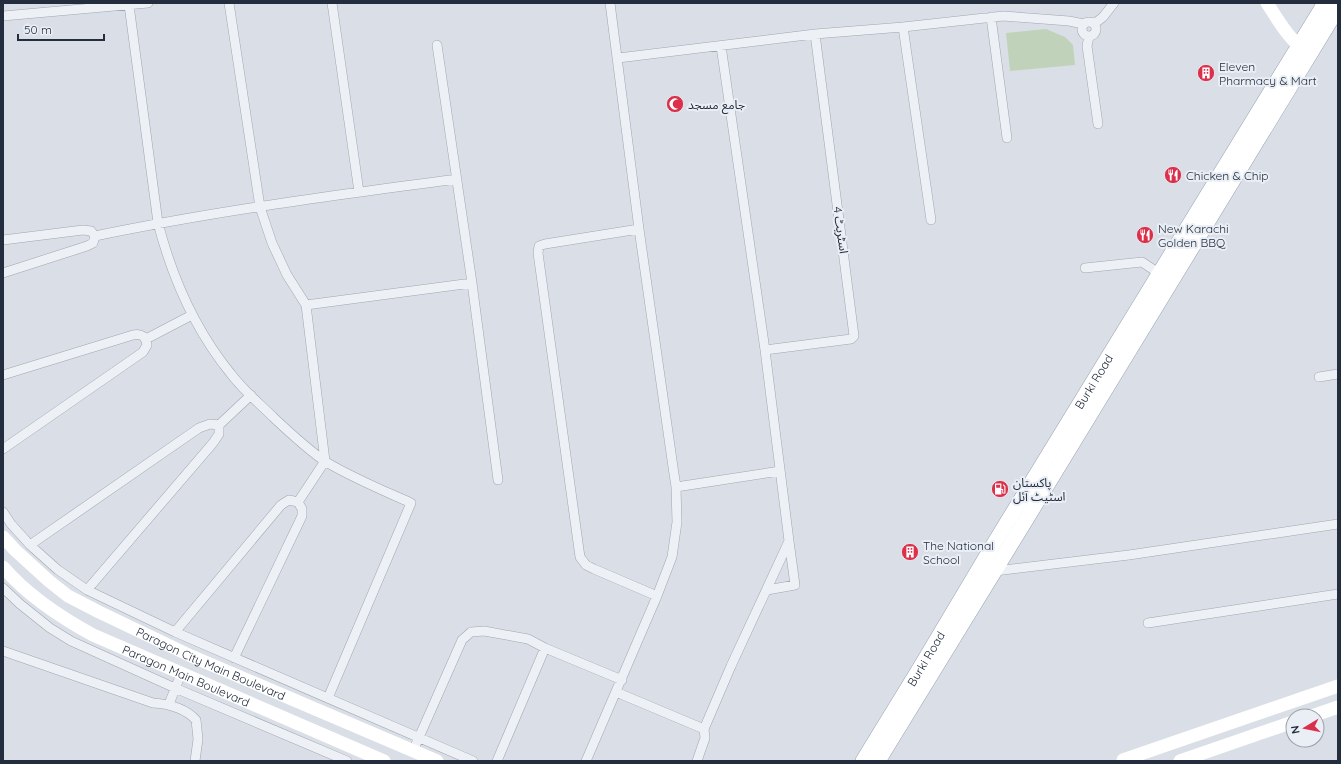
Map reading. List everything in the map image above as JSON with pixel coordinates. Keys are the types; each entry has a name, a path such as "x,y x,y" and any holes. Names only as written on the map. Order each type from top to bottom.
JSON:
{"main road":[{"name":"Burki Road","path":"878,761 995,571 1304,50 1325,3"},
{"name":"Burki Road","path":"863,761 992,547 1160,274 1304,50 1338,8"}],"street":[{"path":"3,16 148,3"},
{"path":"229,3 260,207 272,243 284,268 306,304 325,461 298,502"},
{"path":"332,3 359,192"},
{"path":"586,761 622,680 672,557 677,522 676,487 639,229 610,3"},
{"path":"1094,24 1103,18 1114,3"},
{"path":"1267,3 1283,27 1304,50"},
{"path":"129,5 158,223 163,242 178,283 192,315 207,341 231,375 294,437 325,461 344,472 411,503 328,698"},
{"path":"618,58 815,34 903,27 1003,16 1069,21 1083,24 1091,22 1094,24"},
{"path":"991,17 1007,138"},
{"path":"1083,24 1082,31 1085,35 1089,36"},
{"path":"1089,36 1095,32 1096,28 1094,24"},
{"path":"903,27 931,220"},
{"name":"اسٹریٹ 4","path":"765,350 851,338 854,336 815,34"},
{"path":"1089,36 1088,46 1098,124"},
{"path":"437,45 472,283 498,480"},
{"path":"721,46 765,350 795,585 767,590"},
{"path":"95,236 158,223 359,192 457,179"},
{"path":"639,229 545,244 539,246 538,253 580,558 586,565 594,569 657,596"},
{"path":"3,240 83,230 91,231 95,236 94,243 87,246 3,273"},
{"path":"1085,268 1142,262 1160,274"},
{"path":"306,304 472,283"},
{"path":"146,339 192,315"},
{"path":"3,375 133,335 138,334 146,339 147,345 143,352 3,449"},
{"path":"1319,377 1338,374"},
{"path":"87,590 213,442 219,434 219,425 251,395"},
{"path":"30,545 199,428 210,424 219,425"},
{"path":"676,487 780,471"},
{"path":"175,632 281,506 289,500 298,502 302,509 302,516 234,658"},
{"path":"3,512 11,524 30,545 58,570 87,590 175,632 473,761"},
{"path":"995,571 1129,555 1338,524"},
{"name":"Paragon City Main Boulevard","path":"3,537 49,581 68,596 191,656 437,761"},
{"path":"697,761 705,738 704,729 730,666 789,541"},
{"name":"Paragon Main Boulevard","path":"3,567 40,602 93,635 384,761"},
{"path":"49,581 58,570"},
{"path":"3,588 50,628 71,641 175,688 347,761"},
{"path":"1148,623 1338,594"},
{"path":"413,751 462,640 471,632 484,631 528,639 545,648 622,680"},
{"path":"169,704 175,688 198,642"},
{"path":"497,761 545,648"},
{"path":"3,651 153,703 169,704 186,712 196,720 198,739 195,761"},
{"path":"1123,760 1338,686"},
{"path":"616,692 704,729"},
{"path":"1325,712 1338,707"},
{"path":"1180,761 1285,725"}],"green space":[{"path":"1046,29 1065,37 1073,45 1075,65 1010,71 1006,33"}],"place":[{"name":"Eleven Pharmacy & Mart","path":"1206,73"},
{"name":"جامع مسجد","path":"675,104"},
{"name":"Chicken & Chip","path":"1173,175"},
{"name":"New Karachi Golden BBQ","path":"1145,235"},
{"name":"پاکستان اسٹیٹ آئل","path":"1000,489"},
{"name":"The National School","path":"910,552"}]}
